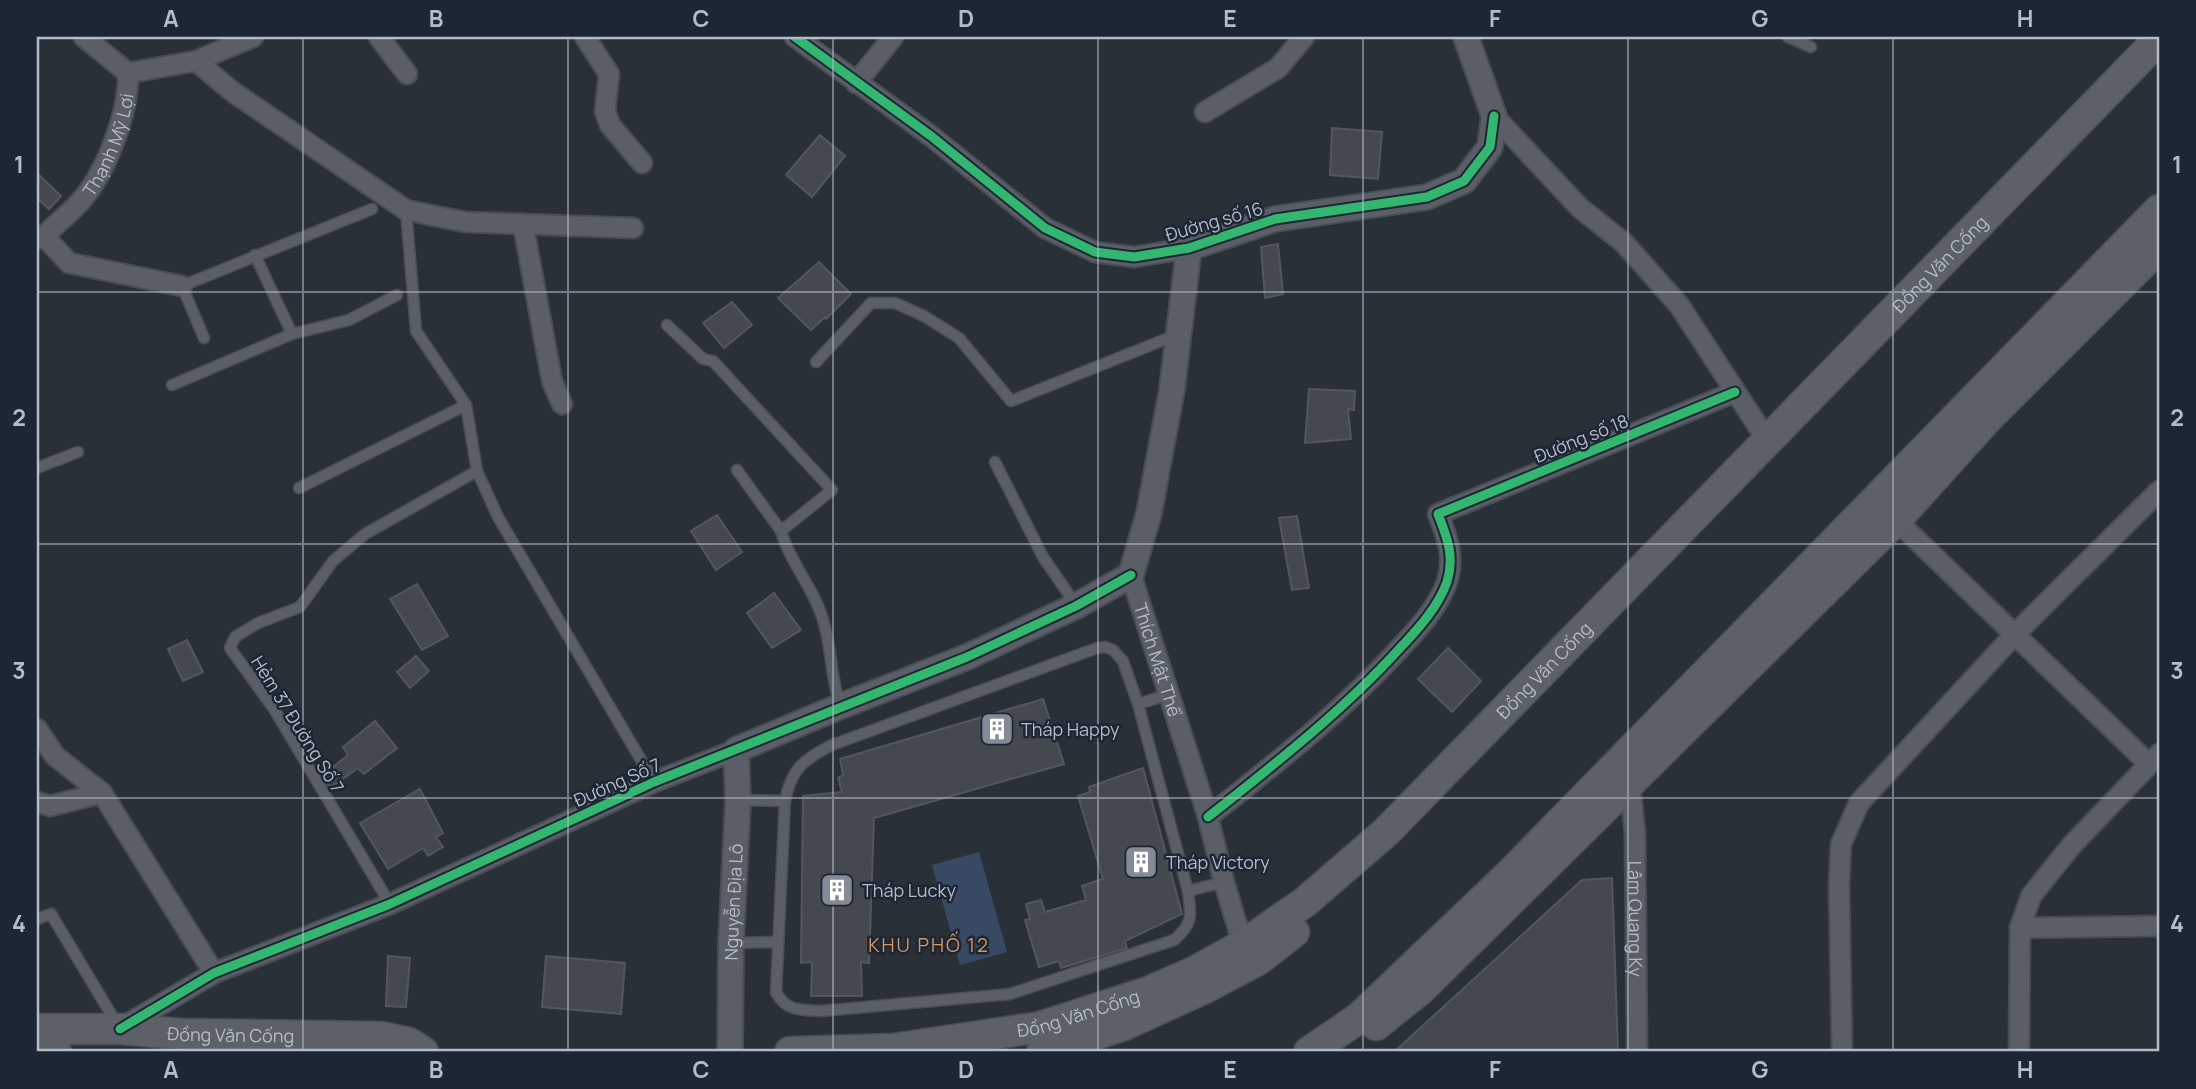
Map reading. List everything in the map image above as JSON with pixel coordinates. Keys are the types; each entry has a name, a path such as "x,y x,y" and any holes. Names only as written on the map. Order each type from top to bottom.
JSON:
{"main road":[{"name":"Đồng Văn Cống","path":"790,1052 893,1049 1040,1027 1148,992 1196,971 1243,945 1305,902 1386,832 2159,39"},
{"name":"Đồng Văn Cống","path":"1042,1052 1124,1025 1258,960 1368,872 1763,464 2159,61"},
{"path":"1344,1052 1421,989 2159,210"},
{"path":"1309,1052 1359,1018 1509,875 1624,773 1896,520 1987,419 2159,247"},
{"name":"Đồng Văn Cống","path":"37,1029 119,1041 183,1034 381,1037 409,1043 423,1052"},
{"path":"37,1052 55,1052"}],"street":[{"path":"84,37 128,73"},
{"name":"Thạnh Mỹ Lợi","path":"40,238 81,201 113,148 129,90 128,73 196,61 253,37"},
{"path":"379,37 407,74"},
{"path":"585,37 609,74 605,111 610,125 642,163"},
{"name":"Đường số 16","path":"795,37 931,136 1045,228 1095,251 1134,257 1189,248 1275,219 1427,197 1464,181 1490,147 1494,116"},
{"path":"856,83 893,37"},
{"path":"1205,112 1278,68 1304,37"},
{"path":"1466,37 1494,116 1580,208 1624,243 1679,305 1767,440"},
{"path":"196,61 233,92 406,211 465,222 633,228"},
{"path":"523,224 552,381 562,404"},
{"path":"40,238 69,263 182,286"},
{"path":"1131,575 1149,513 1172,389 1189,248"},
{"name":"Đường số 18","path":"1208,817 1271,768 1374,677 1426,620 1447,581 1451,549 1438,514 1735,391"},
{"path":"1842,1052 1839,884 1841,844 1859,803 2015,634 2159,491"},
{"path":"1896,520 2015,634 2154,759 2071,846 2031,896 2020,928 2019,1052"},
{"name":"Đường Số 7","path":"119,1041 215,974 390,904 654,782 967,657 1076,606 1131,575"},
{"name":"Thích Mật Thể","path":"1131,575 1208,817 1243,945"},
{"path":"37,729 55,756 103,793 215,974"},
{"name":"Nguyễn Địa Lô","path":"730,1052 731,943 738,800 736,750"},
{"name":"Lâm Quang Ky","path":"1624,773 1635,833 1637,1052"},
{"path":"37,802 50,806 103,793"},
{"path":"2020,928 2159,926"}],"lane":[{"path":"1788,37 1811,47"},
{"path":"204,338 182,286 372,209"},
{"path":"406,211 416,331 466,405 477,471 498,517 654,782"},
{"path":"255,255 292,334"},
{"path":"173,386 292,334 349,320 397,295"},
{"path":"816,362 872,303 895,303 924,316 959,338 1010,401 1178,335"},
{"path":"667,325 704,359 713,361 832,491 781,531"},
{"path":"299,488 466,405"},
{"path":"37,468 78,452"},
{"path":"995,462 1043,557 1076,606"},
{"path":"737,470 781,531 791,559 823,619 832,682 841,706"},
{"name":"Hẻm 37 Đường Số 7","path":"390,904 274,709 230,648 235,636 258,623 300,607 333,561 365,534 477,471"},
{"path":"1097,648 1113,650 1123,661 1138,704 1188,891 1191,918 1187,929 1174,940 1010,994 821,1011 796,1010 786,1006 776,992 785,801 789,782 801,765 810,756 832,745 1097,648"},
{"path":"1138,704 1170,694"},
{"path":"738,800 785,801"},
{"path":"1188,891 1224,882"},
{"path":"37,919 51,914 119,1041"},
{"path":"731,943 778,942"}],"water":[{"path":"979,852 1007,952 960,965 932,865"}],"building":[{"path":"1332,128 1382,132 1378,179 1330,175"},
{"path":"820,135 845,156 812,197 786,175"},
{"path":"37,173 61,196 49,209 37,198"},
{"path":"1278,244 1283,294 1265,298 1261,247"},
{"path":"819,262 851,294 811,330 778,298"},
{"path":"732,302 752,325 724,348 703,323"},
{"path":"1309,389 1355,391 1354,410 1348,409 1351,439 1305,443"},
{"path":"717,515 742,552 716,570 691,531"},
{"path":"1297,516 1309,588 1292,590 1279,518"},
{"path":"417,584 448,636 422,650 390,599"},
{"path":"774,593 801,630 772,648 747,613"},
{"path":"187,640 203,672 183,681 168,649"},
{"path":"1448,648 1481,681 1452,712 1418,679"},
{"path":"416,656 429,671 410,688 397,672"},
{"path":"1043,699 1064,764 874,818 869,963 861,962 862,996 811,996 812,962 801,963 803,796 842,792 838,778 843,775 840,759"},
{"path":"375,721 397,748 364,774 358,768 330,788 322,776 348,755 343,747"},
{"name":"Tháp Victory","path":"1143,768 1182,914 1125,941 1127,948 1061,968 1059,961 1039,967 1025,920 1030,919 1026,904 1041,900 1045,912 1086,900 1082,886 1103,879 1078,796 1090,792 1089,787"},
{"path":"420,789 443,833 436,837 443,847 428,856 423,848 388,869 360,823"},
{"path":"1612,878 1618,1052 1394,1052 1582,880"},
{"path":"388,956 410,958 406,1007 386,1006"},
{"path":"546,956 625,963 621,1014 542,1007"}],"cycle path":[{"path":"795,37 931,136 1045,228 1095,252 1134,257 1189,248 1275,219 1427,197 1464,181 1490,147 1494,116"},
{"path":"1208,817 1333,714 1379,670 1427,617 1447,582 1450,564 1447,539 1438,514 1735,392"},
{"path":"120,1029 214,973 390,904 654,782 967,657 1076,606 1131,575"}],"place":[{"name":"Tháp Happy","path":"997,729"},
{"name":"Tháp Victory","path":"1141,862"},
{"name":"Tháp Lucky","path":"837,890"}],"district":[{"name":"KHU PHỐ 12","path":"929,945"}]}
